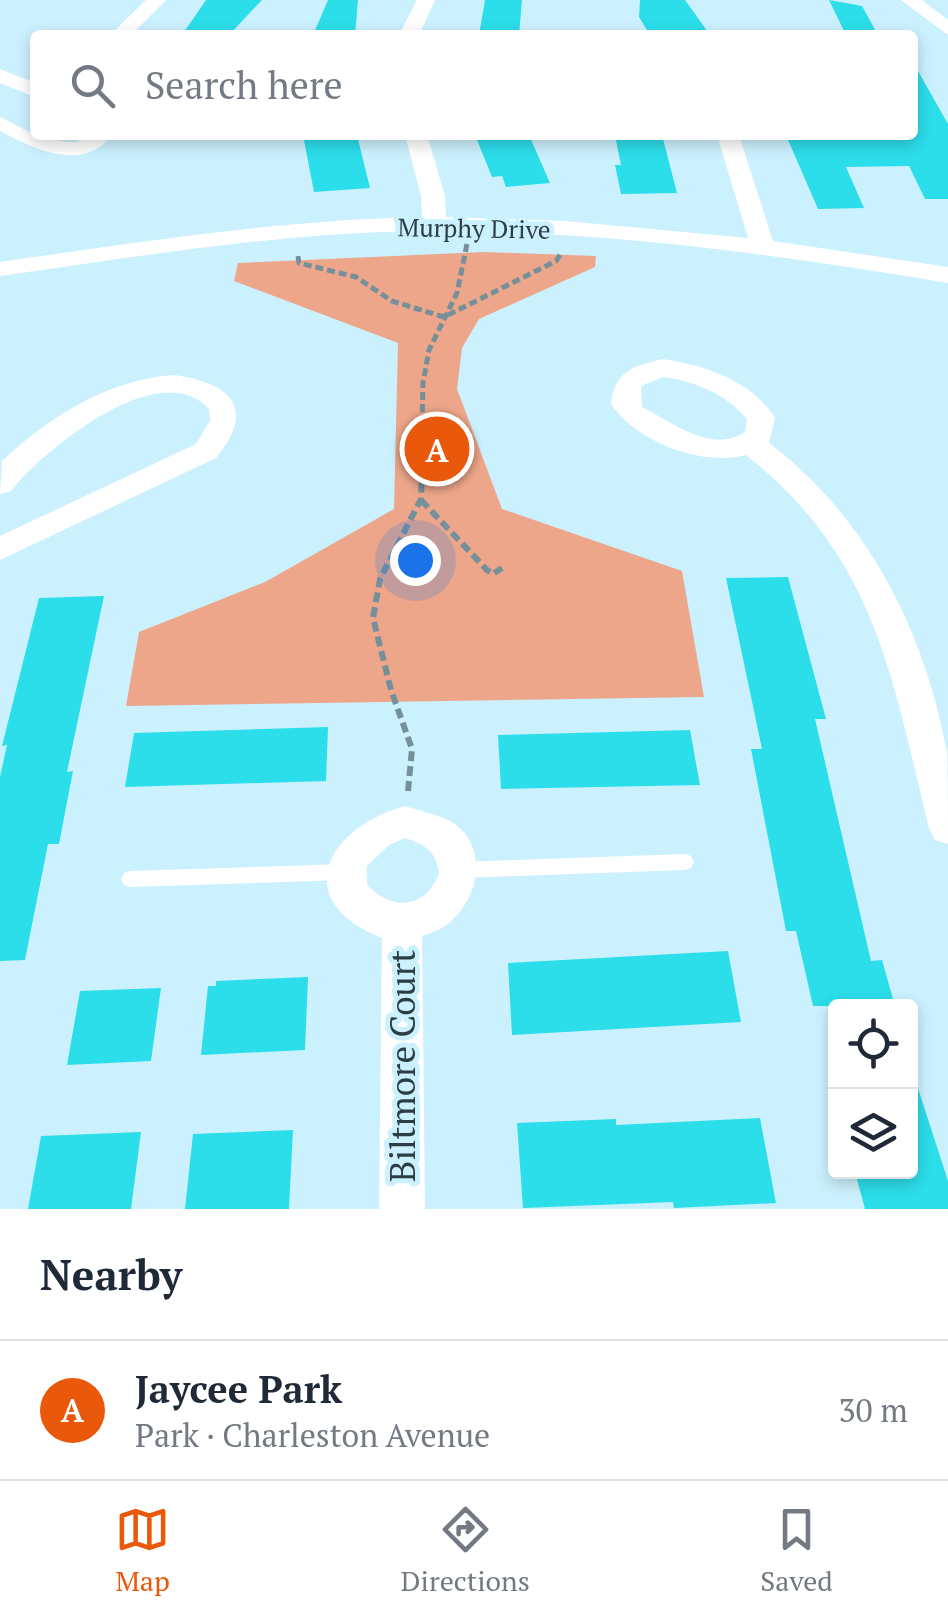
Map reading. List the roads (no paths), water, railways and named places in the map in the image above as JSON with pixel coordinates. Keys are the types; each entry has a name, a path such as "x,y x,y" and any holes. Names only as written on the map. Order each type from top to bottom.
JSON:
{"street":[{"path":"125,30 157,0"},
{"path":"411,30 426,0"},
{"path":"910,0 948,29"},
{"path":"0,74 30,85"},
{"path":"0,96 30,87"},
{"path":"0,122 30,137"},
{"path":"36,140 50,147 76,148 98,140"},
{"path":"417,140 433,196 434,224"},
{"path":"730,140 762,245"},
{"name":"Murphy Drive","path":"0,269 211,240 434,224 705,238 948,275"},
{"path":"0,484 10,469 66,423 135,390 174,384 192,386 220,402 226,413 218,440 206,452 0,550"},
{"path":"751,444 816,500 866,568 901,653 948,828"},
{"path":"348,872 353,852 366,836 384,826 405,822 426,826 444,836 456,852 460,870"},
{"name":"Biltmore Court","path":"348,872 351,891 362,908 380,918 402,922 424,918 443,906 456,890 460,870"},
{"name":"Biltmore Court","path":"402,922 402,1209"}],"lane":[{"path":"460,870 685,862"},
{"path":"130,879 348,872"}],"place":[{"name":"Jaycee Park","path":"437,449"}]}
